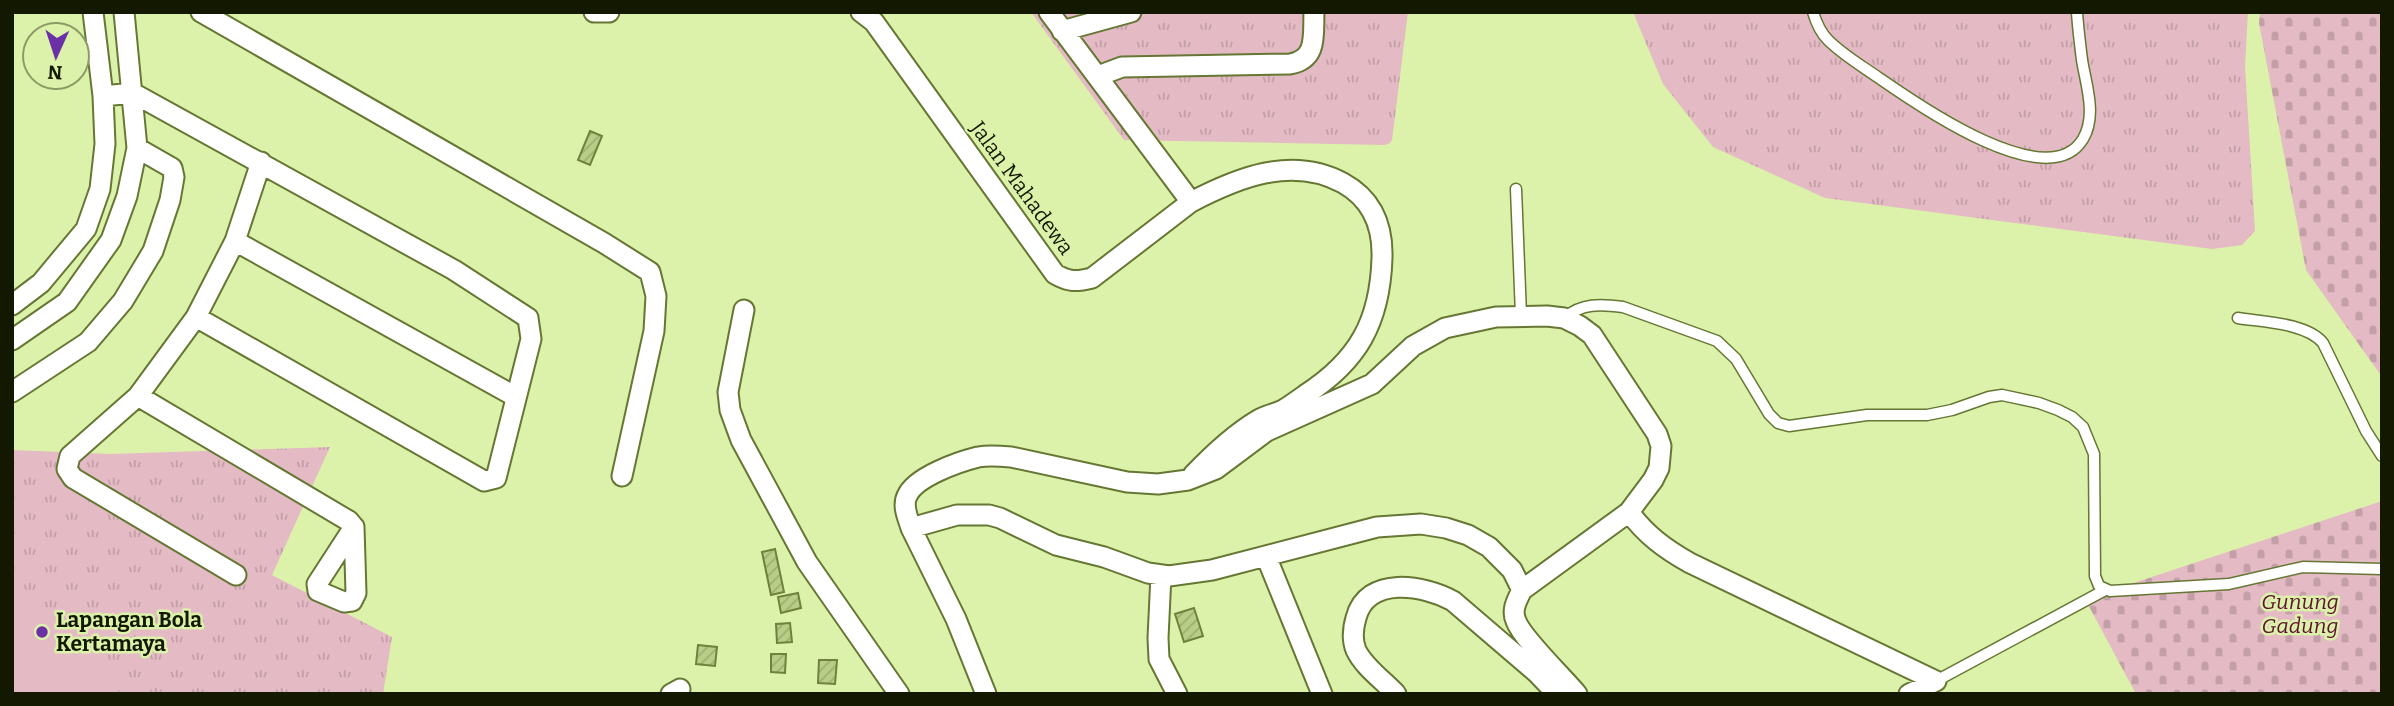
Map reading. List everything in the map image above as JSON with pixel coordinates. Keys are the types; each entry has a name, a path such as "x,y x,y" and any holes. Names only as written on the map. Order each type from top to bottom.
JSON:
{"street":[{"path":"12,305 41,283 86,229 100,189 106,145 93,12"},
{"path":"12,340 67,302 111,240 127,196 137,148 124,12"},
{"path":"201,12 650,272 656,296 654,331 622,476"},
{"path":"593,12 609,12"},
{"name":"Jalan Mahadewa","path":"861,12 874,22 1055,274 1067,281 1078,282 1091,278 1191,202 1228,183 1255,175 1276,171 1318,174 1339,181 1366,201 1375,215 1382,246 1380,287 1374,314 1362,342 1324,383 1282,410 1262,417 1238,433 1216,450 1188,480"},
{"path":"1049,12 1191,202"},
{"path":"1062,31 1131,12"},
{"path":"1098,76 1122,67 1301,62 1309,55 1314,12"},
{"path":"103,96 133,93 454,270 528,318 531,340 496,478 484,481 196,317"},
{"path":"12,392 88,342 123,301 153,251 170,200 174,177 172,168 137,148"},
{"path":"236,575 67,470 70,456 138,396 196,317 235,241 261,162"},
{"path":"235,241 516,397"},
{"path":"744,310 728,392 730,410 741,440 807,562 899,694"},
{"path":"986,694 956,619 911,528 905,505 909,492 926,477 978,457 1011,457 1128,482 1158,484 1188,480 1216,469 1267,431 1372,384 1413,346 1429,336 1467,321 1521,315 1564,318 1592,335 1657,434 1661,446 1658,468 1653,480 1629,512 1522,590 1515,604 1516,622 1520,629 1577,694"},
{"path":"138,396 354,527"},
{"path":"1629,512 1648,536 1690,563 1936,681"},
{"path":"911,528 957,515 989,514 1056,545 1169,576 1201,572 1377,527 1421,524 1468,535 1489,547 1512,570 1522,590"},
{"path":"1266,556 1322,694"},
{"path":"1161,575 1159,659 1177,694"},
{"path":"1396,694 1361,658 1355,649 1353,636 1358,610 1365,600 1376,593 1406,586 1421,587 1453,601 1557,694"},
{"path":"1909,694 1936,681"}],"lane":[{"path":"1812,12 1825,38 1941,120 1978,139 2013,152 2056,157 2071,150 2083,139 2089,120 2090,99 2082,61 2077,12"},
{"path":"1516,189 1521,315"},
{"path":"1564,318 1586,305 1623,307 1704,335 1728,349 1773,420 1784,425 1867,415 1940,414 2002,395 2039,403 2072,417 2083,427 2094,454 2095,576 2099,586 2105,590 2122,592 2229,584 2291,569 2317,566 2382,569"},
{"path":"2238,318 2298,328 2318,337 2365,430 2382,456"},
{"path":"1936,681 2105,590"}],"green space":[{"path":"1031,12 1408,12 1392,140 1385,145 1124,140"},
{"path":"1633,12 2248,12 2245,66 2255,231 2242,245 2212,249 1825,198 1713,147 1663,84"},
{"path":"2260,12 2382,12 2382,377 2306,270 2259,23"},
{"path":"330,447 272,575 392,637 383,694 12,694 12,450 110,454"},
{"name":"Gunung Gadung","path":"2382,501 2382,694 2136,694 2085,599"},
{"name":"Lapangan Bola Kertamaya","path":"12,588 130,676 116,694 12,694"}],"building":[{"path":"590,131 602,136 590,165 578,160"},
{"path":"775,549 784,592 771,595 762,552"},
{"path":"798,593 801,608 781,613 778,597"},
{"path":"1194,608 1203,636 1184,642 1175,614"},
{"path":"790,623 792,642 777,643 776,624"},
{"path":"698,645 717,647 715,666 696,664"},
{"path":"771,654 786,654 785,673 771,672"},
{"path":"819,660 837,660 835,684 818,683"}],"place":[{"name":"Lapangan Bola Kertamaya","path":"42,632"}]}
